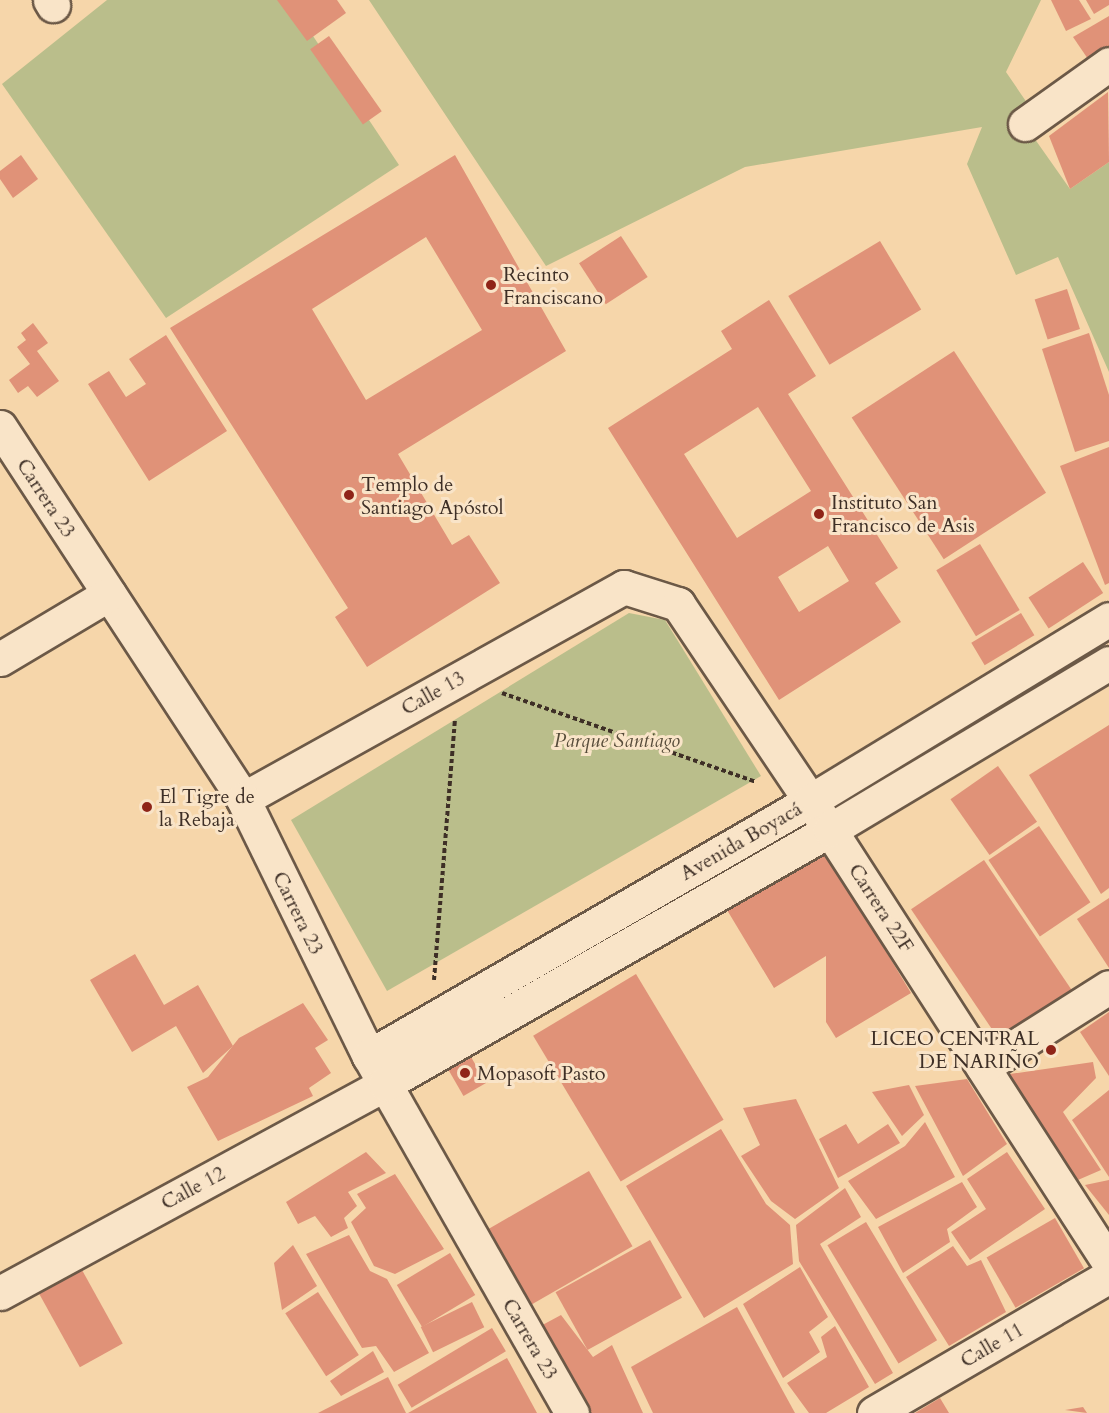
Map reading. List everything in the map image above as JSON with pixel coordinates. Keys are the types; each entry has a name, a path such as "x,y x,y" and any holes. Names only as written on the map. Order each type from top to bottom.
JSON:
{"street":[{"path":"1025,124 1109,64"},
{"name":"Carrera 23","path":"0,427 243,799 369,1056 572,1413"},
{"name":"Calle 13","path":"243,799 624,587"},
{"name":"Carrera 22F","path":"624,587 678,604 830,830 1109,1263"},
{"path":"0,659 109,594"},
{"name":"Avenida Boyacá","path":"369,1056 431,1017 810,801 1109,619"},
{"name":"Avenida Boyacá","path":"385,1084 830,830 1109,663"},
{"path":"983,1067 1109,987"},
{"name":"Calle 12","path":"0,1293 385,1084"},
{"name":"Calle 11","path":"874,1413 1109,1276"}],"path":[{"path":"431,1017 459,678 810,801"}],"green space":[{"path":"107,0 289,0 399,165 166,318 2,84"},
{"path":"369,0 1041,0 1006,72 1036,116 1025,125 1070,189 1109,162 1109,372 1058,257 1016,275 967,164 982,127 745,167 546,266"},
{"name":"Parque Santiago","path":"629,613 665,620 761,776 387,991 291,820"}],"building":[{"path":"277,0 337,0 346,13 307,41"},
{"path":"1051,0 1079,0 1091,19 1066,31"},
{"path":"1086,0 1109,0 1109,5 1094,14"},
{"path":"1109,16 1109,46 1088,59 1073,37"},
{"path":"329,36 382,111 363,125 310,49"},
{"path":"1108,92 1109,162 1070,189 1049,136"},
{"path":"21,155 38,179 13,198 0,179 0,171"},
{"name":"Templo de Santiago Apóstol","path":"455,155 566,351 398,454 452,545 469,535 500,583 367,667 335,617 348,608 170,328","holes":["426,237 482,330 366,400 312,309"]},
{"path":"621,236 648,277 606,304 579,263"},
{"path":"880,241 921,310 829,365 788,296"},
{"path":"1067,289 1080,329 1048,339 1035,300"},
{"name":"Instituto San Francisco de Asis","path":"769,300 816,376 788,394 898,568 875,583 901,622 779,700 608,428 732,349 721,331","holes":["758,407 811,491 737,538 684,454","828,546 849,581 799,612 778,577"]},
{"path":"33,323 48,343 37,351 59,381 37,397 28,386 18,393 9,380 30,364 17,347 26,340 21,333"},
{"path":"1089,333 1109,395 1109,441 1075,452 1042,349"},
{"path":"166,335 227,431 149,481 88,384 109,371 126,397 146,384 129,359"},
{"path":"954,351 1046,493 944,559 852,417"},
{"path":"1109,447 1109,583 1105,585 1060,466"},
{"path":"980,544 1020,610 976,636 936,570"},
{"path":"1083,562 1103,593 1049,628 1028,597"},
{"path":"1021,613 1034,635 985,665 971,643"},
{"path":"1109,725 1109,888 1101,894 1029,775"},
{"path":"998,766 1037,822 989,855 950,799"},
{"path":"1039,826 1090,902 1040,936 988,860"},
{"path":"822,845 911,993 836,1038 826,1022 826,956 774,988 724,905"},
{"path":"984,860 1072,991 999,1040 911,909"},
{"path":"1109,898 1109,968 1077,919"},
{"path":"135,954 164,1005 198,985 233,1046 203,1073 176,1026 132,1052 90,980"},
{"path":"636,974 724,1120 621,1182 533,1036"},
{"path":"303,1003 328,1040 315,1048 331,1073 309,1088 313,1096 218,1141 187,1087 208,1077 239,1038"},
{"path":"1109,1012 1109,1076 1080,1032"},
{"name":"Mopasoft Pasto","path":"467,1050 486,1083 463,1096 444,1063"},
{"path":"1093,1062 1096,1078 1063,1112 1101,1170 1071,1183 1010,1074"},
{"path":"967,1079 1007,1144 963,1176 915,1086"},
{"path":"909,1085 924,1115 902,1136 872,1092"},
{"path":"1109,1090 1109,1177 1072,1120"},
{"path":"796,1099 839,1188 795,1219 771,1201 741,1156 760,1145 743,1108"},
{"path":"925,1122 955,1177 876,1219 848,1181 905,1146"},
{"path":"846,1124 858,1144 888,1124 900,1143 838,1178 819,1139"},
{"path":"721,1129 766,1204 790,1225 793,1264 704,1318 626,1186"},
{"path":"366,1152 386,1173 348,1192 357,1206 344,1218 348,1228 331,1237 315,1216 298,1224 286,1202"},
{"path":"1007,1152 1045,1209 970,1260 951,1232 986,1209 967,1179"},
{"path":"589,1171 632,1246 525,1308 482,1233"},
{"path":"395,1174 444,1249 395,1274 374,1266 351,1222 366,1208 357,1194"},
{"path":"1109,1180 1109,1215 1085,1185"},
{"path":"962,1182 977,1207 947,1229 950,1242 903,1273 878,1227"},
{"path":"845,1188 861,1217 820,1244 893,1373 875,1384 799,1261 796,1225"},
{"path":"1055,1218 1084,1268 1016,1308 987,1258"},
{"path":"866,1222 937,1340 899,1363 827,1245"},
{"path":"349,1235 370,1271 387,1279 429,1353 394,1372 376,1346 362,1348 306,1254"},
{"path":"650,1240 682,1298 588,1350 556,1292"},
{"path":"293,1245 317,1286 282,1310 274,1263"},
{"path":"953,1246 967,1266 981,1260 1006,1312 949,1346 906,1277"},
{"path":"450,1253 475,1295 422,1327 397,1285"},
{"path":"800,1267 828,1317 809,1332 820,1352 783,1378 743,1304"},
{"path":"82,1270 123,1343 80,1367 39,1294"},
{"path":"318,1292 359,1355 326,1376 285,1313"},
{"path":"472,1302 484,1327 433,1352 421,1327"},
{"path":"737,1307 795,1413 653,1413 631,1367"},
{"path":"561,1315 593,1357 612,1345 643,1413 583,1413 535,1329"},
{"path":"835,1326 869,1387 826,1413 809,1413 787,1383 827,1357 821,1337"},
{"path":"492,1328 506,1351 412,1408 398,1385"},
{"path":"373,1351 384,1372 341,1396 330,1381"},
{"path":"507,1358 537,1413 408,1413"},
{"path":"388,1377 406,1413 318,1413"},
{"path":"940,1398 949,1413 915,1413"},
{"path":"1083,1407 1087,1413 1065,1410"}],"place":[{"name":"Recinto Franciscano","path":"491,285"},
{"name":"Templo de Santiago Apóstol","path":"349,495"},
{"name":"Instituto San Francisco de Asis","path":"819,514"},
{"name":"El Tigre de la Rebaja","path":"147,807"},
{"name":"LICEO CENTRAL DE NARIÑO","path":"1051,1050"},
{"name":"Mopasoft Pasto","path":"465,1073"}]}
